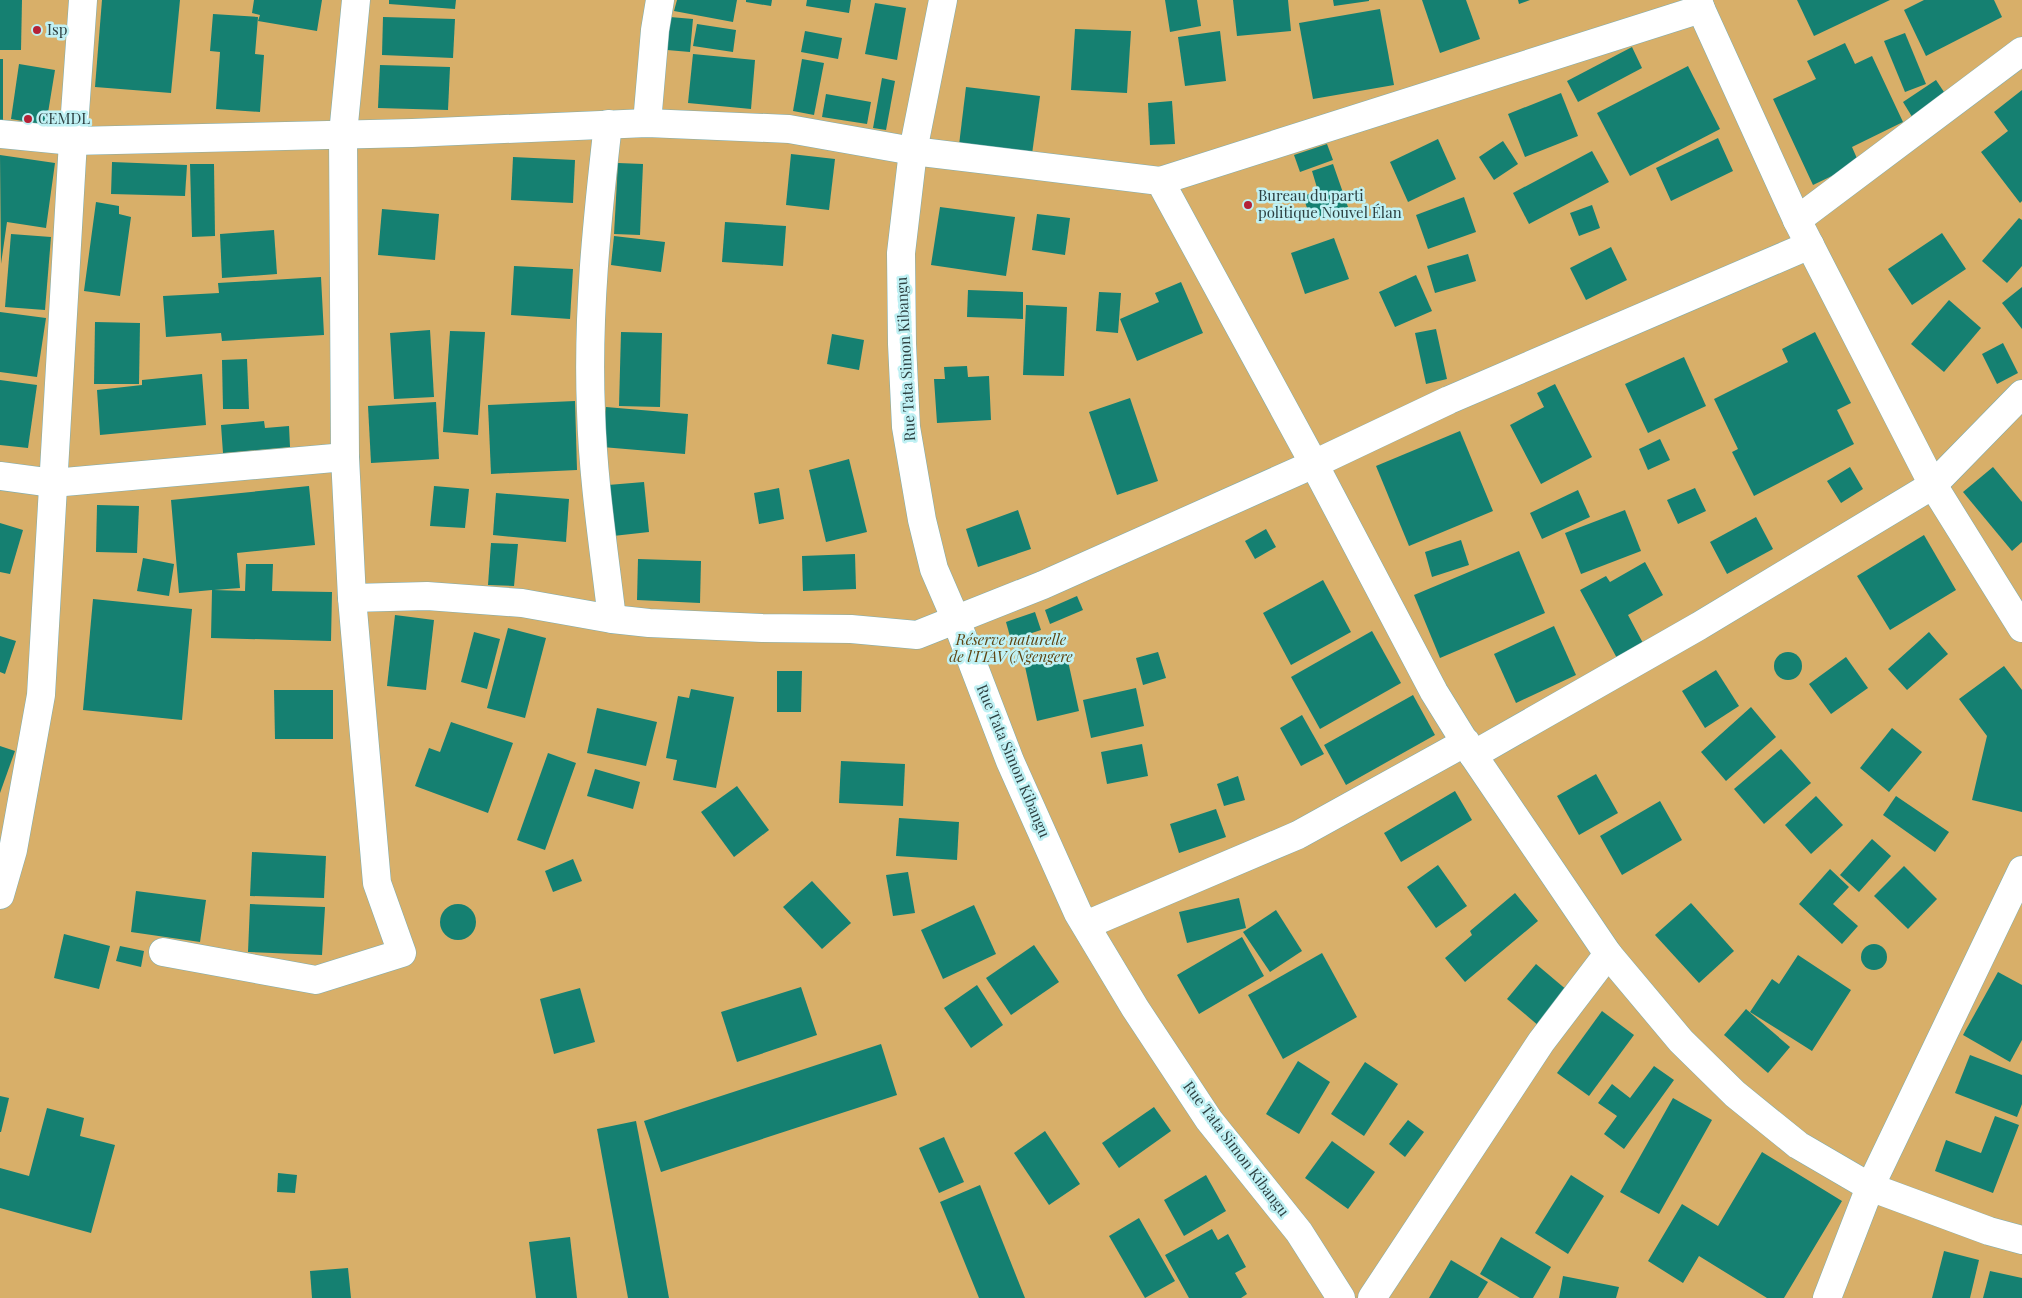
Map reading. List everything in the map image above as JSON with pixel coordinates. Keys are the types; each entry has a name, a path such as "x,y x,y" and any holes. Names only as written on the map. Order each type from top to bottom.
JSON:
{"street":[{"path":"0,895 13,850 41,695 84,0"},
{"path":"163,952 316,980 402,953 377,883 352,598 345,457 343,134 356,0"},
{"path":"647,123 655,30 660,0"},
{"name":"Rue Tata Simon Kibangu","path":"943,0 912,151 901,253 902,344 906,427 922,520 934,569 956,620 1010,761 1078,913 1135,1008 1209,1120 1299,1232 1341,1298"},
{"path":"0,134 74,141 647,123 789,129 912,151 1160,181 1699,4 1796,220 1933,485 2022,628"},
{"path":"1796,220 2022,51"},
{"path":"608,124 597,219 590,317 590,410 594,466 612,619"},
{"path":"1160,181 1314,464 1434,692 1608,954 1681,1041 1734,1094 1798,1145 1870,1187 1989,1231 2022,1240"},
{"path":"352,598 427,596 503,602 649,623 762,628 851,629 917,635 1043,586 1314,464 1450,400 1810,245"},
{"path":"1086,925 1298,835 1470,748 1699,626 1933,485 2022,394"},
{"path":"0,476 54,483 345,457"},
{"path":"1828,1298 1870,1187 2022,870"},
{"path":"1372,1298 1541,1042 1608,954"}],"green space":[{"name":"Réserve naturelle de l'ITAV (Ngengere","path":"0,0 2022,0 2022,1298 0,1298"}],"building":[{"path":"0,0 22,0 21,50 0,50"},
{"path":"102,0 180,0 171,93 95,87"},
{"path":"254,0 322,0 317,31 258,21 260,15 252,13"},
{"path":"389,0 456,0 455,9 389,4"},
{"path":"677,0 737,0 733,22 674,11"},
{"path":"746,0 772,0 771,6 746,2"},
{"path":"807,0 851,0 849,13 806,6"},
{"path":"1165,0 1197,0 1201,26 1170,32"},
{"path":"1233,0 1288,0 1291,31 1237,36"},
{"path":"1333,0 1369,0 1369,1 1334,6"},
{"path":"1422,0 1466,0 1480,39 1440,53"},
{"path":"1518,0 1530,0 1519,4"},
{"path":"1797,0 1890,0 1814,36"},
{"path":"1924,0 1994,0 2002,17 1926,56 1904,10"},
{"path":"875,3 906,8 897,60 865,54"},
{"path":"1380,9 1394,85 1313,99 1299,23"},
{"path":"213,14 258,17 255,54 264,55 260,112 216,109 220,52 210,51"},
{"path":"383,17 455,19 453,58 382,55"},
{"path":"670,17 693,19 690,52 667,50"},
{"path":"697,24 736,30 733,52 693,46"},
{"path":"1075,29 1131,31 1127,93 1071,90"},
{"path":"805,31 842,38 838,59 801,52"},
{"path":"1220,31 1226,81 1185,86 1178,37"},
{"path":"1905,33 1926,84 1905,92 1884,41"},
{"path":"1845,43 1855,64 1872,56 1903,122 1852,147 1859,163 1813,185 1773,99 1816,79 1807,61"},
{"path":"1632,47 1642,68 1578,102 1567,81"},
{"path":"693,54 755,60 751,109 688,103"},
{"path":"0,59 3,59 3,124 0,124"},
{"path":"802,59 824,63 814,115 793,111"},
{"path":"19,64 55,70 46,125 11,119"},
{"path":"380,65 450,67 448,110 378,108"},
{"path":"1688,66 1720,129 1630,176 1597,113"},
{"path":"882,78 895,81 886,130 873,128"},
{"path":"1936,80 1948,98 1914,120 1903,102"},
{"path":"966,87 1040,96 1032,154 959,145"},
{"path":"2022,90 2022,201 2020,203 1981,152 2008,131 1994,112"},
{"path":"1561,93 1578,136 1525,157 1508,114"},
{"path":"826,94 871,102 867,124 822,117"},
{"path":"1172,101 1175,144 1150,145 1148,103"},
{"path":"1718,138 1733,171 1671,201 1656,168"},
{"path":"1438,139 1456,179 1408,202 1390,162"},
{"path":"1503,141 1518,164 1494,180 1479,157"},
{"path":"1327,144 1333,160 1300,172 1294,155"},
{"path":"1592,151 1609,182 1529,224 1513,193"},
{"path":"791,154 835,159 829,210 786,205"},
{"path":"0,155 55,163 46,228 7,222 1,264"},
{"path":"513,157 575,160 573,203 511,200"},
{"path":"112,162 187,165 185,196 111,194"},
{"path":"618,163 643,164 640,235 614,234"},
{"path":"190,164 214,164 215,236 192,237"},
{"path":"1333,164 1348,207 1311,220 1303,196 1318,191 1312,171"},
{"path":"1464,197 1476,232 1428,249 1416,215"},
{"path":"96,202 119,206 119,214 131,217 120,296 84,291"},
{"path":"1592,205 1600,228 1579,236 1570,213"},
{"path":"940,207 1015,217 1006,276 931,265"},
{"path":"382,209 439,214 435,260 378,255"},
{"path":"1037,214 1070,218 1065,255 1032,250"},
{"path":"2019,218 2022,220 2022,266 2007,283 1982,261"},
{"path":"725,222 786,226 783,266 722,262"},
{"path":"274,230 277,274 222,278 220,234"},
{"path":"1942,233 1966,269 1912,305 1888,269"},
{"path":"11,234 51,237 45,310 5,307"},
{"path":"614,236 665,242 661,272 611,265"},
{"path":"1334,238 1349,279 1305,294 1291,253"},
{"path":"1611,247 1627,280 1586,300 1570,268"},
{"path":"1468,254 1476,281 1435,293 1427,266"},
{"path":"514,266 573,269 570,319 511,315"},
{"path":"1416,275 1432,311 1395,327 1379,292"},
{"path":"321,277 324,335 222,341 221,333 166,337 163,296 219,293 218,283"},
{"path":"1181,282 1203,333 1137,361 1120,319 1159,302 1155,293"},
{"path":"2022,287 2022,329 2002,303"},
{"path":"968,290 1023,292 1023,319 967,317"},
{"path":"1099,292 1121,293 1118,333 1096,331"},
{"path":"1949,300 1981,328 1944,372 1911,344"},
{"path":"1026,305 1067,307 1064,376 1023,375"},
{"path":"0,312 46,318 37,377 0,372"},
{"path":"95,322 140,323 139,384 94,384"},
{"path":"1436,329 1447,379 1426,384 1415,333"},
{"path":"430,330 434,397 394,399 390,333"},
{"path":"450,331 485,332 478,435 443,432"},
{"path":"621,332 662,333 660,407 619,406"},
{"path":"1815,332 1851,403 1837,410 1854,444 1754,496 1732,452 1738,449 1714,399 1788,362 1782,349"},
{"path":"832,334 864,340 859,370 827,364"},
{"path":"2003,343 2018,373 1997,384 1982,354"},
{"path":"1684,357 1706,406 1648,433 1625,384"},
{"path":"247,359 249,409 223,409 222,360"},
{"path":"967,366 968,377 989,376 991,420 937,423 934,379 945,379 944,367"},
{"path":"202,374 206,425 100,435 97,390 142,385 142,380"},
{"path":"0,380 37,385 28,448 0,445"},
{"path":"1555,384 1592,457 1541,484 1510,425 1544,407 1537,393"},
{"path":"1130,398 1158,481 1117,495 1089,412"},
{"path":"575,401 577,470 491,474 488,405"},
{"path":"436,402 439,459 371,463 368,406"},
{"path":"606,407 688,414 685,454 602,447"},
{"path":"264,421 265,428 289,426 290,447 223,453 221,425"},
{"path":"1460,431 1493,511 1409,546 1376,466"},
{"path":"1660,439 1670,460 1648,470 1639,449"},
{"path":"849,459 867,532 826,542 809,470"},
{"path":"1850,467 1863,489 1841,503 1827,481"},
{"path":"1993,467 2022,502 2022,542 2012,551 1963,492"},
{"path":"644,482 649,532 613,536 608,485"},
{"path":"309,486 315,545 237,553 240,588 214,590 245,591 246,564 273,564 272,591 332,592 331,641 211,638 212,590 179,593 171,500"},
{"path":"434,486 469,489 465,528 430,526"},
{"path":"779,488 784,519 759,524 754,493"},
{"path":"1695,488 1706,511 1678,524 1667,500"},
{"path":"1578,490 1590,517 1542,539 1530,513"},
{"path":"496,493 569,499 566,542 493,535"},
{"path":"97,505 139,506 137,553 96,552"},
{"path":"1018,510 1031,549 978,567 966,529"},
{"path":"1625,510 1641,551 1581,574 1565,533"},
{"path":"1756,517 1773,549 1727,574 1710,542"},
{"path":"0,523 23,530 10,574 0,572"},
{"path":"1266,529 1276,547 1255,559 1245,541"},
{"path":"1924,535 1956,590 1890,630 1857,576"},
{"path":"1461,540 1469,565 1432,577 1425,552"},
{"path":"491,543 518,544 514,586 488,585"},
{"path":"1519,551 1545,613 1440,658 1414,595"},
{"path":"855,554 856,589 803,591 802,556"},
{"path":"143,558 174,564 169,596 137,591"},
{"path":"638,559 701,561 700,603 637,600"},
{"path":"1645,562 1663,595 1628,615 1644,645 1618,660 1580,590 1606,576 1610,582"},
{"path":"1323,580 1351,632 1291,665 1263,613"},
{"path":"1077,596 1083,610 1050,624 1045,610"},
{"path":"93,599 192,609 182,720 83,710"},
{"path":"1035,612 1041,630 1011,640 1006,622"},
{"path":"395,615 434,620 426,690 387,686"},
{"path":"1554,626 1576,675 1516,703 1494,654"},
{"path":"508,628 546,638 525,718 487,708"},
{"path":"1372,631 1401,683 1320,729 1291,677"},
{"path":"474,632 500,639 487,689 461,682"},
{"path":"1929,632 1948,654 1907,690 1888,669"},
{"path":"0,636 16,641 5,674 0,672"},
{"path":"1066,652 1079,711 1037,721 1024,662"},
{"path":"1158,652 1166,678 1143,685 1136,658"},
{"path":"1788,652 1798,656 1802,666 1798,676 1788,680 1778,676 1774,666 1778,656"},
{"path":"1846,657 1868,688 1831,714 1809,684"},
{"path":"2004,666 2022,690 2022,812 1972,800 1987,736 1959,699"},
{"path":"1716,670 1739,706 1705,728 1682,691"},
{"path":"777,671 802,671 801,712 777,712"},
{"path":"1136,688 1144,726 1091,738 1083,700"},
{"path":"691,689 734,697 716,788 673,780 677,760 666,758 678,696 689,698"},
{"path":"274,690 333,690 333,739 275,739"},
{"path":"1413,695 1435,735 1346,785 1324,745"},
{"path":"1751,707 1776,737 1726,781 1701,752"},
{"path":"597,708 657,722 646,766 587,753"},
{"path":"1302,715 1324,754 1301,766 1280,728"},
{"path":"451,722 513,743 488,813 415,786 429,748 440,752"},
{"path":"1892,728 1922,752 1889,792 1860,768"},
{"path":"1142,744 1148,776 1107,784 1101,752"},
{"path":"0,746 15,751 0,793"},
{"path":"1781,749 1811,783 1764,824 1734,789"},
{"path":"548,753 576,763 545,850 517,840"},
{"path":"841,761 905,764 903,806 839,803"},
{"path":"595,769 640,782 633,809 587,796"},
{"path":"1596,774 1618,813 1579,835 1557,796"},
{"path":"1238,776 1245,800 1224,806 1217,784"},
{"path":"737,786 769,830 734,857 701,812"},
{"path":"1455,791 1472,820 1401,862 1384,833"},
{"path":"1816,796 1843,825 1811,854 1785,825"},
{"path":"1896,796 1949,832 1935,852 1883,815"},
{"path":"1660,801 1682,840 1622,875 1600,836"},
{"path":"1216,809 1226,837 1179,853 1170,824"},
{"path":"899,818 959,822 957,860 896,856"},
{"path":"1872,839 1891,856 1859,892 1840,875"},
{"path":"252,852 326,856 324,898 250,896"},
{"path":"573,859 582,881 553,892 545,871"},
{"path":"1438,865 1467,906 1436,928 1407,887"},
{"path":"1904,866 1937,899 1908,929 1874,896"},
{"path":"1830,869 1849,887 1833,904 1858,926 1842,944 1799,904"},
{"path":"908,872 915,913 893,916 886,875"},
{"path":"812,881 851,923 822,949 783,907"},
{"path":"136,891 206,900 200,942 131,932"},
{"path":"1515,893 1538,921 1465,982 1445,958 1472,935 1470,931"},
{"path":"1239,898 1246,928 1187,943 1179,912"},
{"path":"1691,903 1734,951 1699,983 1655,935"},
{"path":"250,904 325,907 322,955 248,952"},
{"path":"458,904 470,910 476,922 470,934 458,940 446,934 440,922 446,910"},
{"path":"974,905 996,954 943,979 921,930"},
{"path":"1276,910 1302,951 1270,972 1243,932"},
{"path":"64,934 110,946 99,989 54,978"},
{"path":"1242,937 1264,976 1199,1014 1177,975"},
{"path":"1874,944 1883,948 1887,957 1883,966 1874,970 1865,966 1861,957 1865,948"},
{"path":"1034,945 1059,982 1011,1015 986,978"},
{"path":"120,946 144,951 141,967 116,961"},
{"path":"1322,953 1357,1017 1283,1059 1248,995"},
{"path":"1798,955 1851,990 1812,1051 1750,1012 1772,979 1779,984"},
{"path":"1536,964 1568,991 1539,1026 1507,999"},
{"path":"1998,972 2022,985 2022,1040 2010,1062 1963,1035"},
{"path":"977,985 1003,1025 971,1048 944,1008"},
{"path":"801,987 817,1035 737,1062 721,1012"},
{"path":"580,988 595,1042 554,1054 540,999"},
{"path":"1746,1009 1790,1047 1768,1073 1724,1035"},
{"path":"1602,1011 1634,1035 1589,1096 1557,1073"},
{"path":"881,1044 897,1095 661,1172 644,1121"},
{"path":"1970,1055 2022,1075 2022,1104 2017,1117 1955,1093"},
{"path":"1298,1061 1330,1082 1299,1134 1266,1114"},
{"path":"1365,1062 1398,1084 1364,1136 1331,1114"},
{"path":"1654,1066 1674,1080 1624,1149 1604,1134 1617,1116 1598,1103 1612,1084 1630,1098"},
{"path":"0,1096 9,1098 1,1132 0,1132"},
{"path":"1673,1098 1712,1120 1659,1214 1620,1192"},
{"path":"1154,1107 1171,1131 1119,1168 1102,1143"},
{"path":"47,1108 84,1118 80,1136 115,1145 91,1233 0,1208 0,1168 29,1176"},
{"path":"1995,1116 2019,1125 1993,1193 1935,1171 1946,1140 1981,1153"},
{"path":"1408,1120 1424,1132 1405,1157 1389,1144"},
{"path":"636,1121 669,1298 628,1298 597,1129"},
{"path":"1045,1131 1080,1184 1049,1205 1014,1153"},
{"path":"944,1137 964,1182 939,1193 919,1148"},
{"path":"1332,1141 1375,1172 1348,1209 1305,1178"},
{"path":"1762,1152 1842,1201 1784,1298 1767,1298 1699,1256 1683,1283 1648,1261 1682,1204 1718,1226"},
{"path":"278,1173 297,1175 295,1193 277,1192"},
{"path":"1206,1175 1226,1211 1184,1236 1164,1200"},
{"path":"1571,1175 1604,1196 1568,1254 1535,1233"},
{"path":"980,1185 1025,1298 979,1298 940,1202"},
{"path":"1139,1218 1175,1281 1145,1298 1109,1236"},
{"path":"1212,1229 1218,1240 1228,1234 1246,1267 1235,1273 1247,1294 1241,1298 1189,1298 1165,1255"},
{"path":"570,1237 577,1298 536,1298 529,1242"},
{"path":"1501,1237 1551,1267 1533,1298 1520,1298 1480,1274"},
{"path":"1944,1251 1979,1260 1970,1298 1932,1298"},
{"path":"1451,1260 1488,1282 1478,1298 1429,1298"},
{"path":"348,1268 351,1298 312,1298 310,1271"},
{"path":"1990,1271 2022,1278 2022,1298 1983,1298"},
{"path":"1563,1276 1619,1287 1616,1298 1559,1298"}],"place":[{"name":"Isp","path":"37,30"},
{"name":"CEMDL","path":"28,119"},
{"name":"Bureau du parti politique Nouvel Élan","path":"1248,205"}]}
